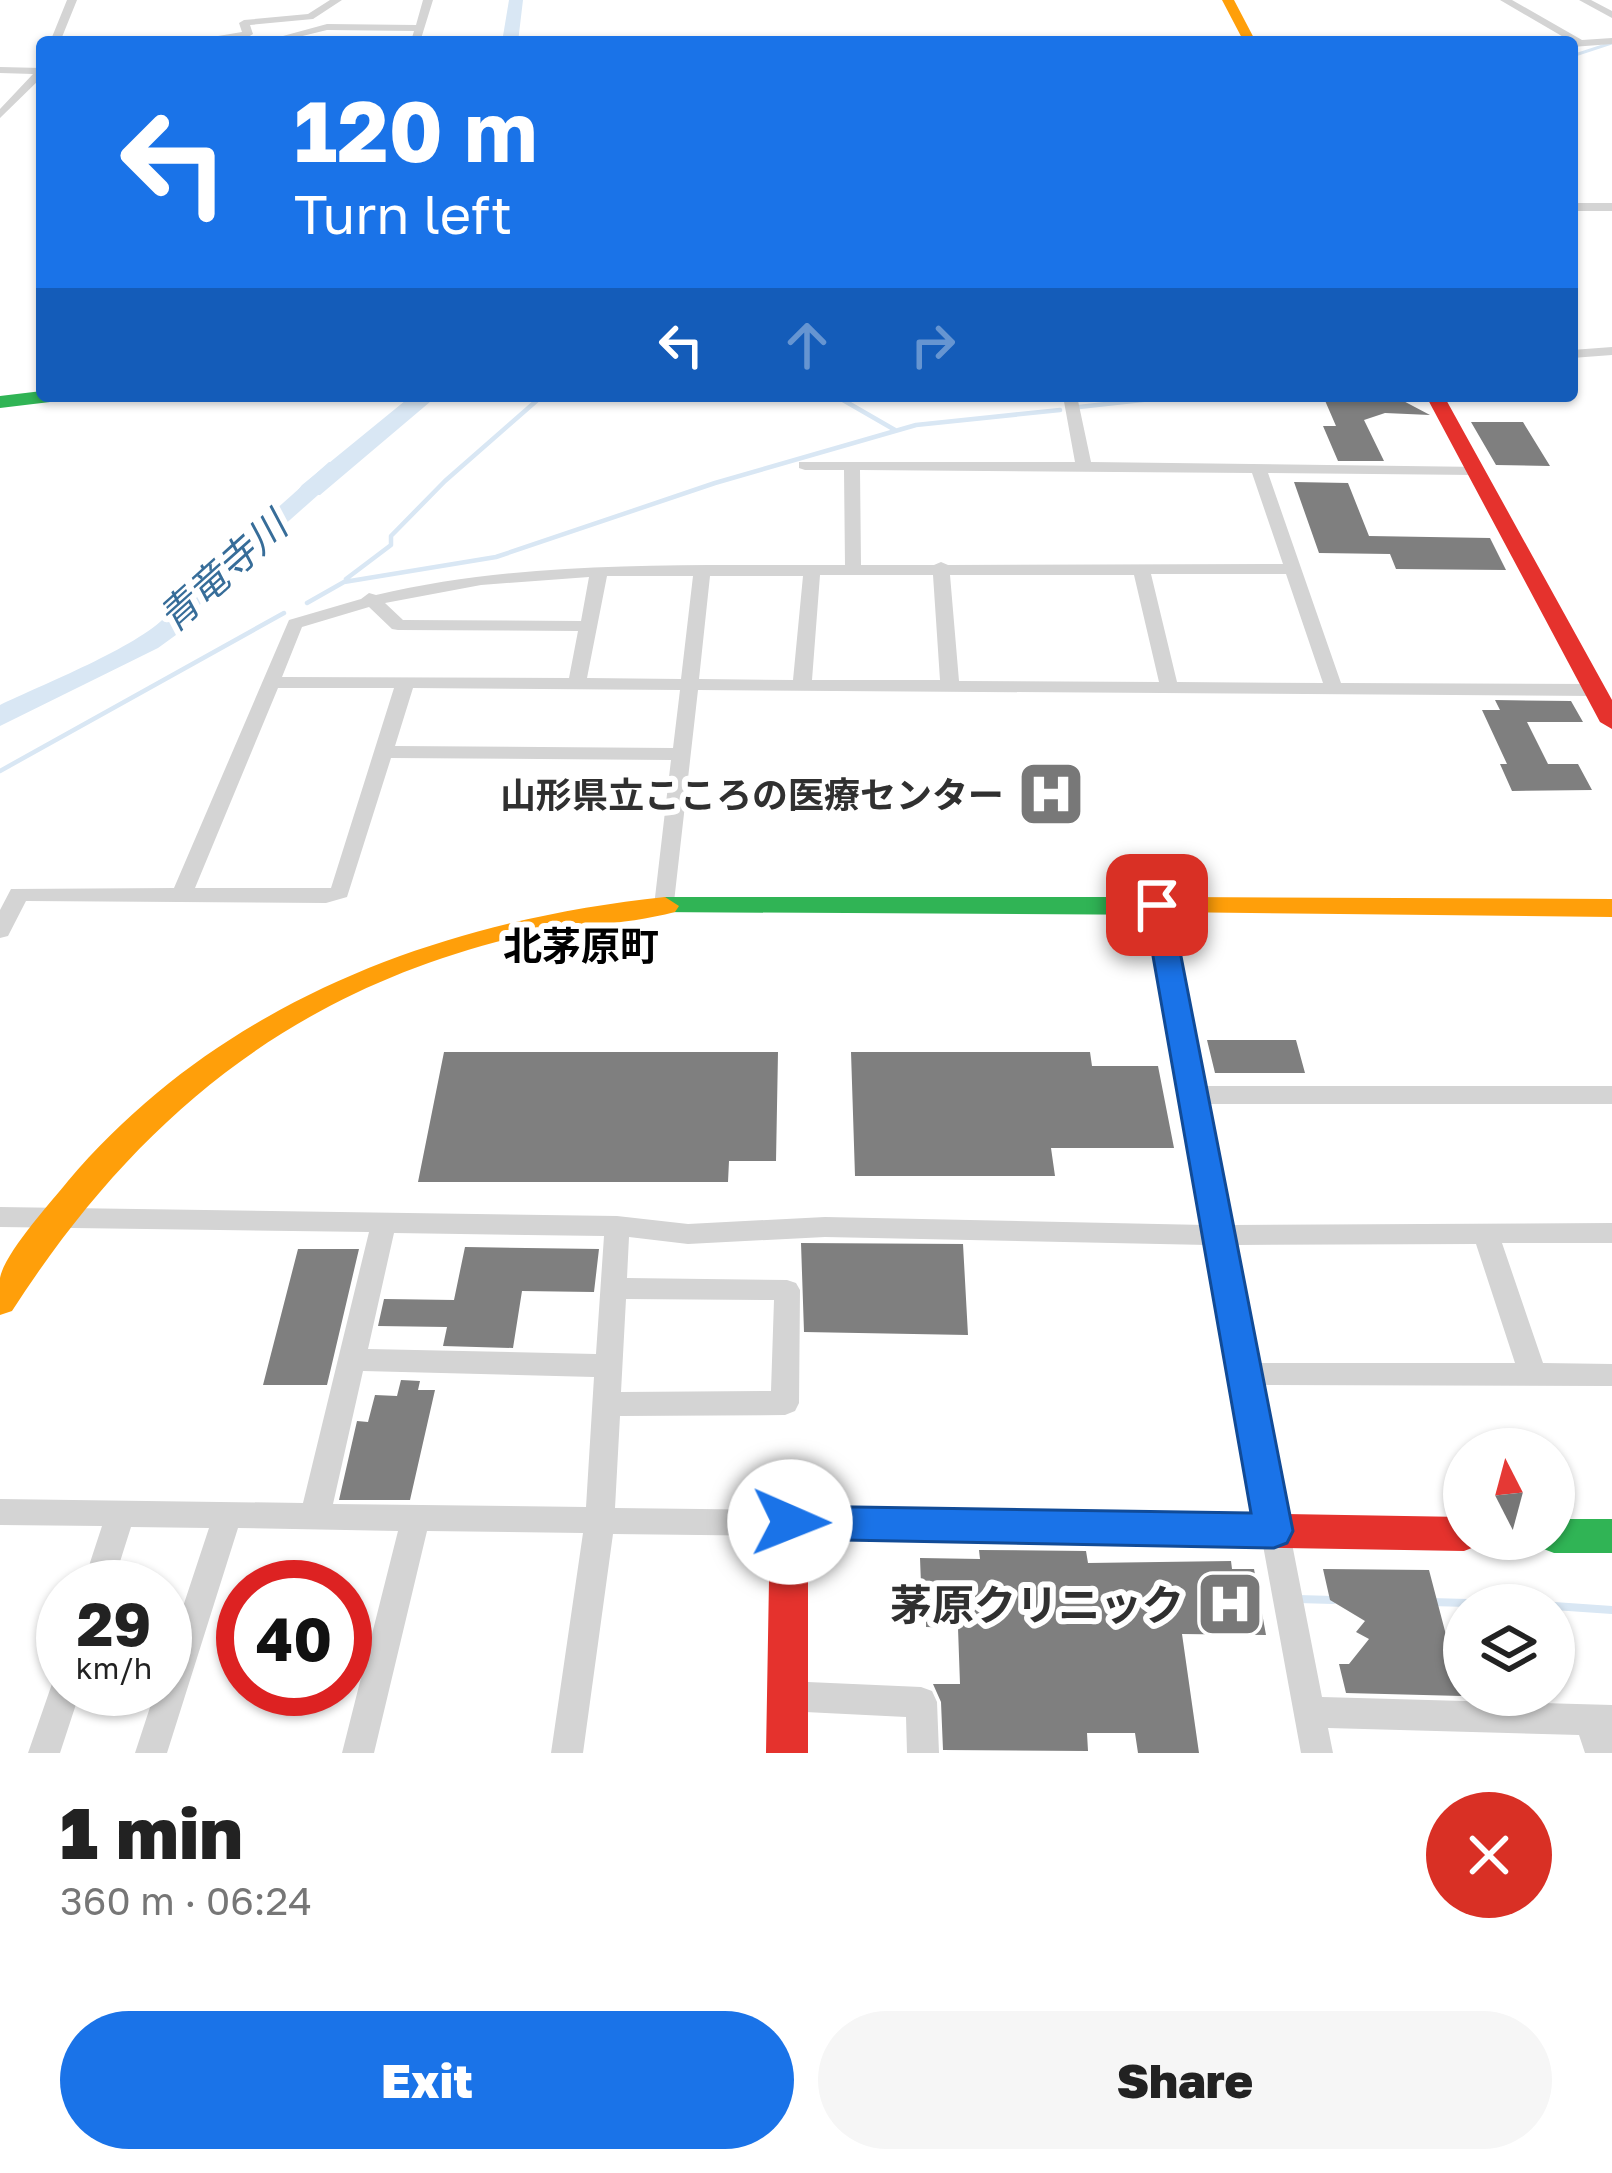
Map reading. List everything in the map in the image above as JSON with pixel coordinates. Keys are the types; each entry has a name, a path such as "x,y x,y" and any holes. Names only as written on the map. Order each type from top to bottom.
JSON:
{"street":[{"path":"57,36 72,0"},
{"path":"233,36 248,34 244,23 310,17 337,0"},
{"path":"418,36 428,0"},
{"path":"1228,0 1247,36"},
{"path":"1504,0 1564,36"},
{"path":"1584,0 1612,15"},
{"path":"290,36 327,27 420,28"},
{"path":"1578,43 1610,42"},
{"path":"0,70 36,71"},
{"path":"0,115 36,77"},
{"path":"1578,207 1612,207"},
{"path":"1578,354 1612,351"},
{"path":"0,402 36,398"},
{"path":"1071,402 1084,467"},
{"path":"1439,402 1612,722"},
{"path":"805,465 1476,470"},
{"path":"852,465 853,568"},
{"path":"1258,468 1334,688"},
{"path":"941,566 950,686"},
{"path":"182,895 295,624 369,598 488,575 599,571 941,566 1292,569"},
{"path":"802,685 812,568"},
{"path":"1142,568 1169,687"},
{"path":"578,684 599,571"},
{"path":"665,905 702,571"},
{"path":"369,598 398,626 588,626"},
{"path":"268,682 1595,690"},
{"path":"0,931 19,894 326,896 340,892 405,682"},
{"path":"383,752 683,754"},
{"path":"0,1300 54,1216 144,1118 241,1046 307,1007 399,964 494,933 573,915 665,905 1612,908"},
{"path":"1157,905 1317,1753"},
{"path":"1193,1094 1612,1095"},
{"path":"0,1217 617,1226 688,1234 910,1227 1219,1235 1612,1233"},
{"path":"315,1516 384,1221"},
{"path":"567,1753 600,1520 617,1226"},
{"path":"1485,1232 1533,1375"},
{"path":"608,1404 785,1403 787,1291 614,1288"},
{"path":"352,1360 610,1366"},
{"path":"1245,1374 1612,1375"},
{"path":"0,1512 1443,1534"},
{"path":"106,1560 121,1513"},
{"path":"152,1753 228,1514"},
{"path":"358,1753 416,1517"},
{"path":"787,1753 784,1696 790,1522"},
{"path":"1575,1536 1612,1536"},
{"path":"784,1696 921,1702 923,1753"},
{"path":"1309,1712 1601,1720 1601,1753"},
{"path":"44,1753 56,1716"}],"water":[{"path":"329,462 352,465 213,588 191,585"}],"building":[{"path":"1326,402 1405,402 1430,415 1385,413 1364,420 1384,461 1338,461 1323,426 1336,426"},
{"path":"1471,422 1523,422 1550,466 1496,465"},
{"path":"1294,482 1348,483 1369,536 1490,538 1506,570 1396,569 1390,554 1319,553"},
{"path":"1495,700 1571,701 1583,722 1527,722 1548,764 1578,764 1592,790 1512,791 1500,764 1507,764 1482,710 1500,710"},
{"path":"1207,1040 1296,1040 1305,1073 1215,1073"},
{"path":"444,1052 778,1052 776,1161 729,1161 728,1182 418,1182"},
{"path":"851,1052 1090,1052 1092,1066 1158,1066 1174,1148 1051,1148 1055,1176 855,1176"},
{"path":"801,1243 963,1244 968,1335 804,1332"},
{"path":"465,1247 599,1249 594,1292 522,1291 513,1348 443,1346 447,1327 378,1326 384,1299 454,1300"},
{"path":"298,1249 359,1249 327,1385 263,1385"},
{"path":"401,1380 420,1381 418,1390 435,1390 410,1500 339,1500 357,1421 368,1422 375,1395 397,1396"},
{"path":"979,1550 1086,1551 1088,1563 1231,1561 1232,1569 1254,1569 1266,1635 1182,1634 1199,1753 1138,1753 1135,1733 1087,1733 1088,1751 943,1750 941,1702 933,1684 960,1684 958,1628 926,1627 926,1616 916,1616 915,1585 921,1584 920,1558 980,1559"},
{"path":"1323,1569 1429,1570 1443,1623 1443,1696 1346,1693 1339,1664 1349,1664 1369,1639 1356,1632 1365,1621 1330,1600"}],"waterway":[{"name":"青竜寺川","path":"511,36 516,0"},
{"path":"1578,54 1612,43"},
{"name":"青竜寺川","path":"311,490 418,402"},
{"path":"346,579 391,545 391,536 445,481 535,402"},
{"path":"846,402 895,430"},
{"path":"1079,407 1124,402"},
{"path":"307,603 344,582 496,557 715,483 916,425 1060,410"},
{"name":"青竜寺川","path":"0,717 148,642 177,621 197,586 232,560"},
{"path":"0,771 284,613"},
{"path":"1298,1599 1333,1600"},
{"path":"1430,1602 1443,1602"},
{"path":"1575,1607 1612,1610"}],"traffic: fast":[{"path":"0,402 36,398"},
{"path":"665,906 1178,906"},
{"path":"1575,1536 1612,1536"}],"traffic: slow":[{"path":"1228,0 1247,36"},
{"path":"0,1301 104,1162 160,1107 222,1058 289,1016 360,980 434,951 510,929 665,906"},
{"path":"1178,906 1612,908"}],"traffic: jam":[{"path":"1438,402 1612,722"},
{"path":"787,1753 789,1523 1443,1534"}],"place":[{"name":"山形県立こころの医療センター","path":"1051,794"},
{"name":"茅原クリニック","path":"1230,1604"}],"district":[{"name":"北茅原町","path":"581,945"}],"route":[{"path":"790,1522 1274,1531 1157,905"}]}
